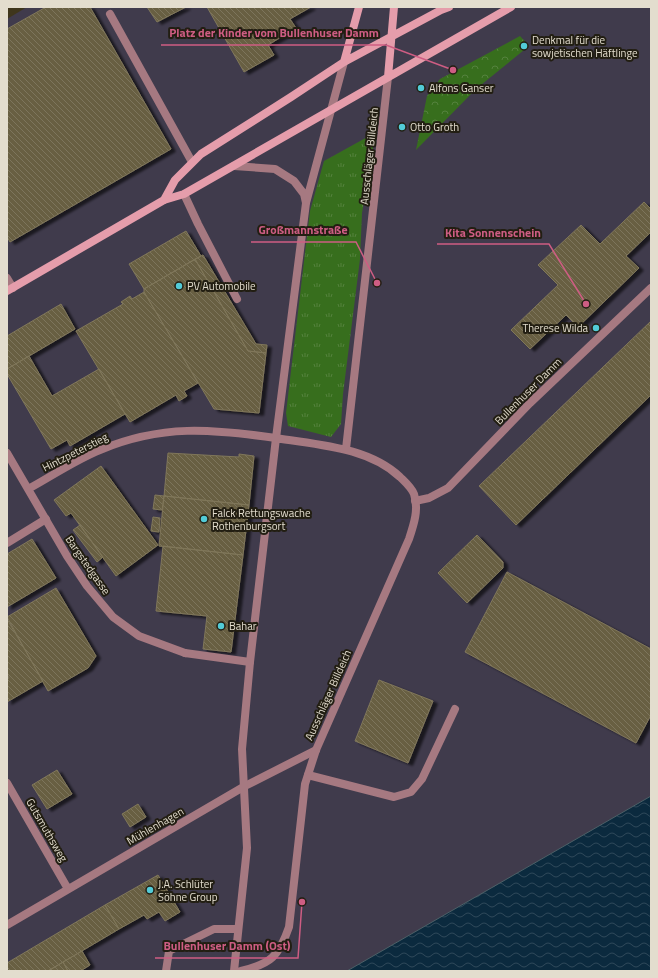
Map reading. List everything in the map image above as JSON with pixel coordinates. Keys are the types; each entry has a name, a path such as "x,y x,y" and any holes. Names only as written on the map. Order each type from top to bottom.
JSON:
{"main road":[{"path":"344,62 359,7"},
{"name":"Ausschläger Billdeich","path":"388,77 394,7"},
{"path":"164,200 175,180 201,154 292,97 344,62 449,7"},
{"path":"10,289 164,200 184,194 234,166 511,7"}],"street":[{"path":"110,14 192,162"},
{"path":"234,971 247,848 242,749 250,662 276,438 306,203 333,108 344,62"},
{"name":"Ausschläger Billdeich","path":"346,450 388,77"},
{"path":"234,166 275,169 294,181 304,194 306,203"},
{"path":"184,194 237,299"},
{"path":"7,278 10,289"},
{"name":"Bullenhuser Damm","path":"415,501 429,498 448,488 530,403 651,288"},
{"name":"Hintzpeterstieg","path":"28,489 99,450 134,437 190,430 204,430 276,438"},
{"name":"Ausschläger Billdeich","path":"241,971 254,968 266,962 276,955 283,943 289,927 305,784 316,750 409,538 415,521 415,501 413,492 407,483 388,467 376,460 346,450 276,438"},
{"name":"Bargstedgasse","path":"7,453 67,556 87,586 113,617 139,636 186,653 250,662"},
{"path":"7,543 46,519"},
{"path":"308,775 394,797 411,792 422,779 455,709"},
{"name":"Mühlenhagen","path":"7,925 245,786 316,750"},
{"name":"Gutsmuthsweg","path":"7,783 68,889"},
{"path":"166,971 169,951 214,929 238,929"}],"shaded area":[{"path":"27,7 651,7 651,796 347,971 7,971 7,19"}],"green space":[{"path":"520,36 529,46 476,89 416,150 427,96 440,79"},
{"path":"371,135 373,148 362,213 360,259 343,394 341,424 331,437 288,426 286,413 310,211 324,161"}],"water":[{"path":"651,796 651,971 347,971"}],"building":[{"path":"46,7 90,7 171,149 10,242 7,237 7,29"},
{"path":"147,7 186,7 157,22"},
{"path":"207,7 311,7 290,19 296,28 268,45 274,55 244,72"},
{"path":"644,202 651,209 651,232 626,256 639,268 578,327 566,315 530,349 511,330 558,285 538,265 581,225 600,244"},
{"path":"186,231 201,256 144,289 129,264"},
{"path":"203,255 256,344 267,345 266,353 248,351 195,259"},
{"path":"195,259 248,351 266,353 259,413 214,409 144,292 144,289"},
{"path":"144,292 198,383 184,391 187,396 179,401 176,395 130,422 76,331 123,304 121,302 130,296 132,299"},
{"path":"61,304 75,329 7,369 7,336"},
{"path":"651,321 651,395 516,525 479,486"},
{"path":"29,356 52,396 99,369 125,414 70,446 67,440 51,449 7,374 7,369"},
{"path":"168,453 239,457 239,454 254,456 249,505 164,496"},
{"path":"101,466 158,545 116,576 71,513 66,516 54,500"},
{"path":"155,495 164,496 162,510 153,509"},
{"name":"Falck Rettungswache Rothenburgsort","path":"164,496 249,505 243,555 159,546"},
{"path":"153,517 160,518 159,532 151,531"},
{"path":"80,525 103,557 97,562 73,530"},
{"path":"477,535 503,562 503,568 467,603 438,573"},
{"path":"32,539 56,578 7,607 7,554"},
{"path":"163,546 243,555 231,652 203,649 207,616 156,611"},
{"path":"507,572 651,649 651,715 636,743 465,652"},
{"path":"56,588 96,656 88,668 48,691 7,617"},
{"path":"7,619 43,681 7,702 7,679 9,678 7,674"},
{"path":"379,680 433,701 408,763 355,741"},
{"path":"57,770 72,794 47,809 32,785"},
{"path":"138,804 146,817 130,827 122,814"},
{"name":"J.A. Schlüter Söhne Group","path":"158,875 180,912 165,921 159,912 147,919 144,915 119,929 105,905"},
{"path":"105,905 119,929 48,971 7,971 7,963"},
{"path":"82,951 90,965 82,970 83,971 68,971 63,962"},
{"path":"63,962 68,971 48,971"}],"place":[{"name":"Denkmal für die sowjetischen Häftlinge","path":"524,46"},
{"name":"Platz der Kinder vom Bullenhuser Damm","path":"453,70"},
{"name":"Alfons Ganser","path":"421,88"},
{"name":"Otto Groth","path":"402,127"},
{"name":"Großmannstraße","path":"377,283"},
{"name":"PV Automobile","path":"179,286"},
{"name":"Kita Sonnenschein","path":"586,304"},
{"name":"Therese Wilda","path":"596,328"},
{"name":"Falck Rettungswache Rothenburgsort","path":"204,519"},
{"name":"Bahar","path":"221,626"},
{"name":"J.A. Schlüter Söhne Group","path":"150,890"},
{"name":"Bullenhuser Damm (Ost)","path":"302,902"}]}
